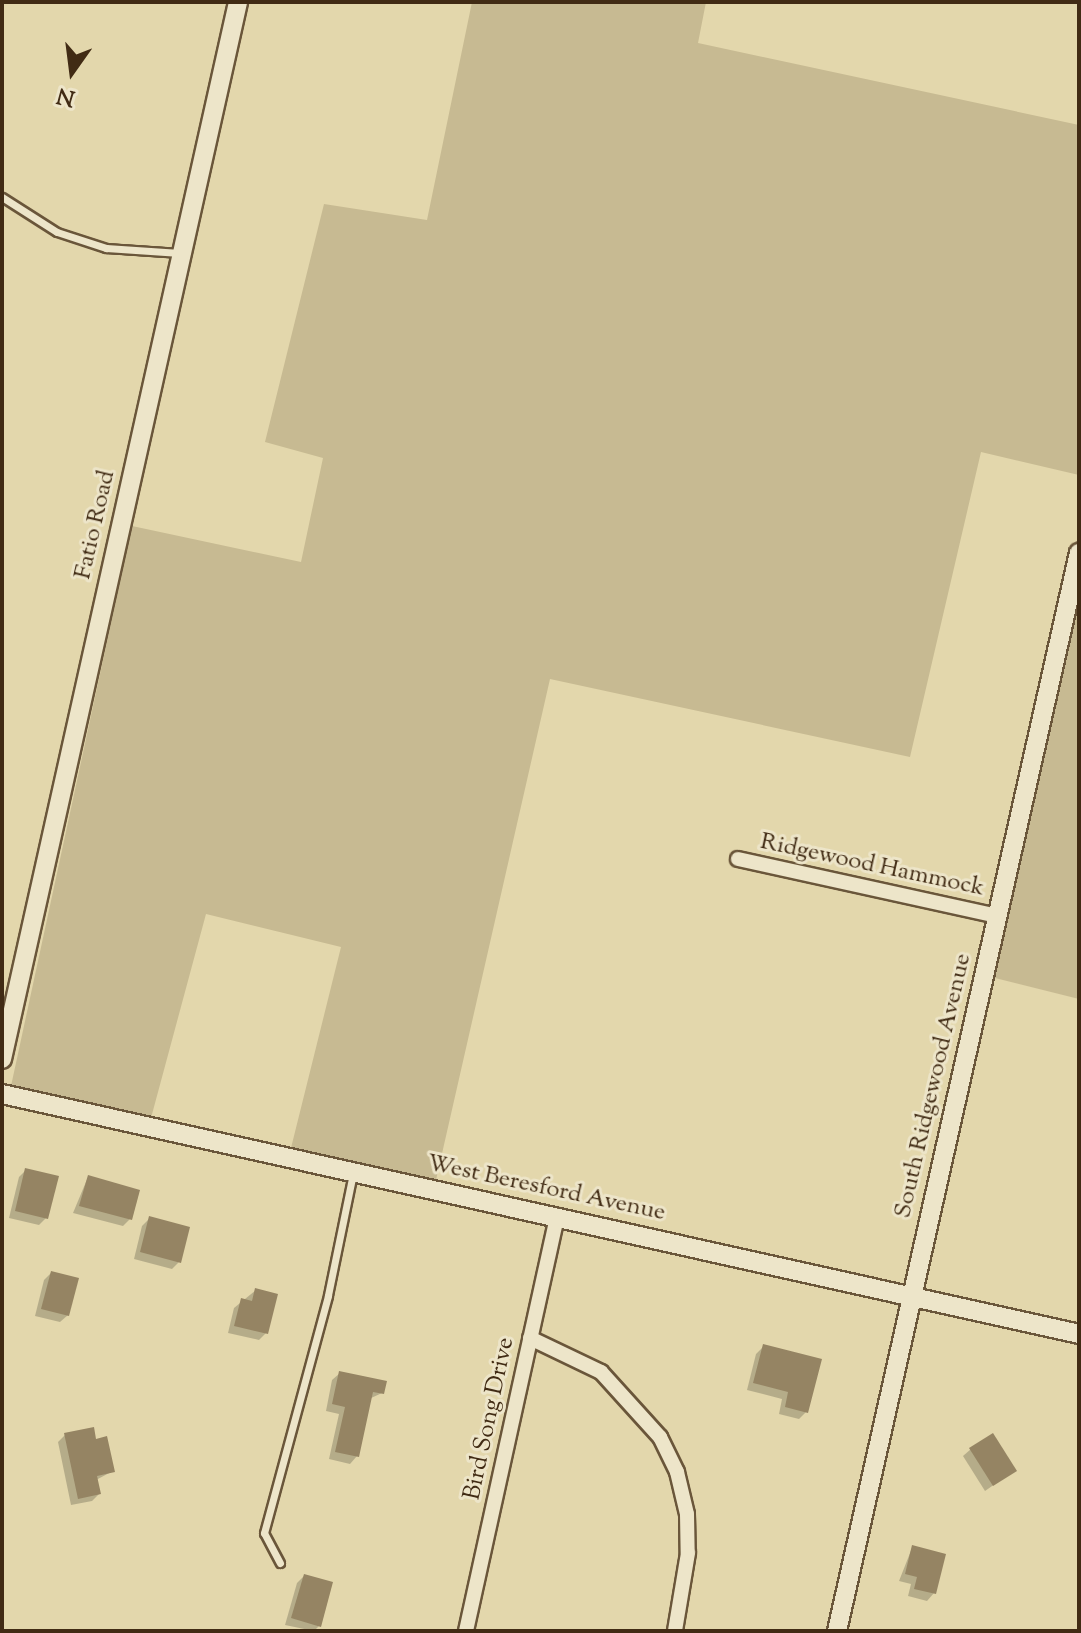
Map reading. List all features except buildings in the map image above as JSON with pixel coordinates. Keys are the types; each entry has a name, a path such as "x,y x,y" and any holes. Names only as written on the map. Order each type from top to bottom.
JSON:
{"street":[{"name":"Fatio Road","path":"2,1059 238,2"},
{"name":"South Ridgewood Avenue","path":"837,1631 1079,553"},
{"name":"Ridgewood Hammock","path":"738,859 997,916"},
{"name":"West Beresford Avenue","path":"2,1094 912,1293 1079,1334"},
{"name":"Bird Song Drive","path":"466,1631 557,1216"},
{"path":"530,1338 601,1372 660,1437 677,1472 687,1514 688,1553 675,1631"}],"lane":[{"path":"2,197 57,232 106,248 182,253"},
{"path":"280,1563 264,1533 328,1295 353,1171"}],"shaded area":[{"path":"472,2 706,2 698,43 1079,125 1079,475 981,452 910,757 550,679 436,1180 291,1148 341,947 206,914 151,1118 11,1086 132,526 301,562 323,458 265,442 324,204 427,220"},
{"path":"1079,589 1079,999 991,977"}]}
